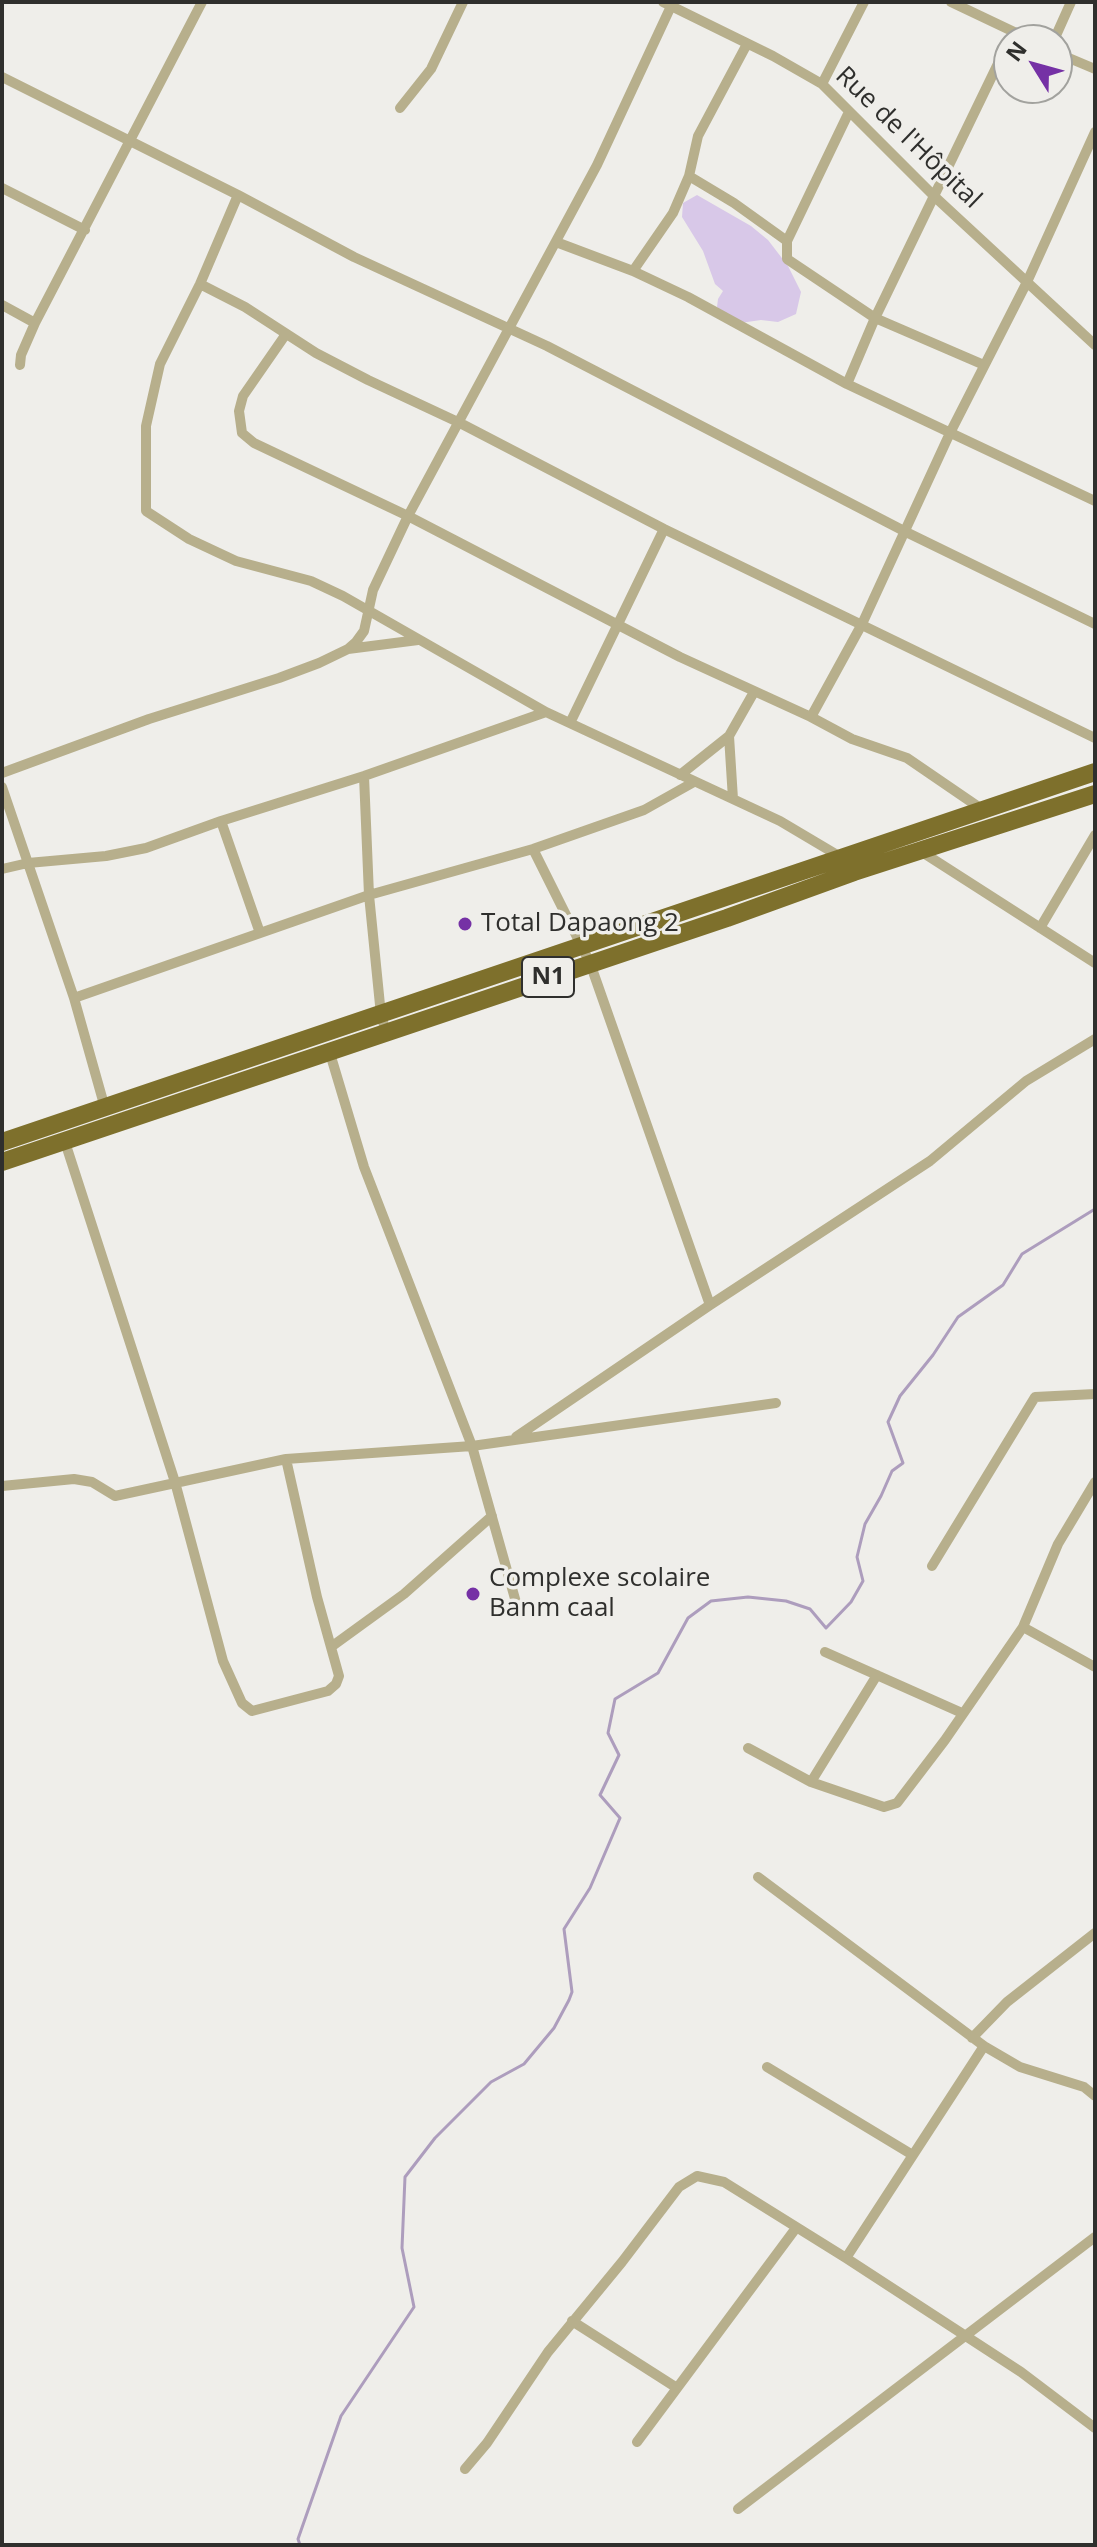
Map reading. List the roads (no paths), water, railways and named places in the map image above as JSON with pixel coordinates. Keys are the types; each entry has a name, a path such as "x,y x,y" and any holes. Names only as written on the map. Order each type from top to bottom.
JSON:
{"highway":[{"name":"N1","path":"2,1162 65,1142 107,1116 384,1024 590,963 983,810 1095,772"},
{"name":"N1","path":"2,1142 107,1116 329,1050 384,1024 582,946 848,864 922,852 1095,794"}],"street":[{"path":"20,365 21,355 35,323 202,2"},
{"path":"400,108 431,69 463,2"},
{"path":"822,84 864,2"},
{"path":"951,2 993,26"},
{"path":"1061,24 1071,2"},
{"path":"348,649 364,631 373,590 408,516 597,165 670,3"},
{"name":"Rue de l'Hôpital","path":"670,3 822,84 935,197 1095,345"},
{"path":"633,271 673,213 689,176 698,136 747,44"},
{"path":"1073,60 1095,69"},
{"path":"847,384 875,318 993,75"},
{"path":"2,77 354,257 510,328 906,532 1095,624"},
{"path":"849,112 787,241 787,259 875,318 984,365"},
{"path":"811,717 862,624 950,433 1027,282 1095,132"},
{"path":"689,176 787,241"},
{"path":"2,188 85,230"},
{"path":"238,195 200,284 160,364 149,404 145,446 148,472 146,511 189,539 225,556 311,581 368,609 546,712 780,821 848,864"},
{"path":"556,242 633,271 688,297 847,384 1095,501"},
{"path":"200,284 368,380 460,423 664,529 1095,738"},
{"path":"2,305 35,323"},
{"path":"286,334 243,396 239,411 242,433 254,443 408,516 754,692 852,739 919,764 983,810"},
{"path":"570,723 664,529"},
{"path":"2,773 149,719 279,678 348,649 419,640"},
{"path":"680,775 729,736 754,692"},
{"path":"2,869 146,848 546,712"},
{"path":"729,736 733,799"},
{"path":"364,776 369,895 384,1024"},
{"path":"74,998 369,895 533,849 644,810 694,782"},
{"path":"2,787 74,998 107,1116"},
{"path":"221,821 260,933"},
{"path":"1040,928 1095,835"},
{"path":"533,849 590,963 710,1305"},
{"path":"922,852 1095,963"},
{"path":"514,1439 710,1305 930,1161 1026,1081 1095,1039"},
{"path":"329,1050 364,1167 472,1446 519,1613"},
{"path":"65,1142 175,1482 223,1661 247,1709 252,1711 328,1691 339,1676 286,1459"},
{"path":"932,1566 1035,1397 1095,1394"},
{"path":"2,1486 74,1479 92,1482 115,1496 286,1459 472,1446 776,1403"},
{"path":"748,1748 811,1782 884,1807 893,1806 945,1740 1023,1627 1054,1552 1095,1482"},
{"path":"331,1647 404,1594 492,1516"},
{"path":"1023,1627 1095,1667"},
{"path":"825,1652 962,1713"},
{"path":"811,1782 877,1675"},
{"path":"758,1877 984,2046 1031,2071 1084,2087 1095,2096"},
{"path":"972,2038 1007,2002 1095,1933"},
{"path":"846,2258 984,2046"},
{"path":"767,2067 911,2154"},
{"path":"1084,2087 1095,2079"},
{"path":"465,2469 487,2443 520,2390 572,2321 679,2187 697,2176 724,2182 846,2258 1021,2372 1095,2428"},
{"path":"637,2442 796,2228"},
{"path":"738,2509 1095,2237"},
{"path":"572,2321 677,2388"}],"waterway":[{"path":"300,2545 298,2539 341,2416 414,2307 402,2248 405,2177 435,2138 491,2082 524,2064 554,2028 572,1992 564,1929 590,1888 620,1818 600,1795 619,1755 608,1733 615,1699 658,1673 688,1618 711,1601 748,1597 786,1601 810,1609 826,1628 851,1602 863,1581 857,1557 865,1524 892,1471 903,1463 888,1422 900,1396 958,1317 1003,1285 1022,1254 1095,1209"}],"place":[{"name":"Total Dapaong 2","path":"465,924"},
{"name":"Complexe scolaire Banm caal","path":"473,1594"}]}
